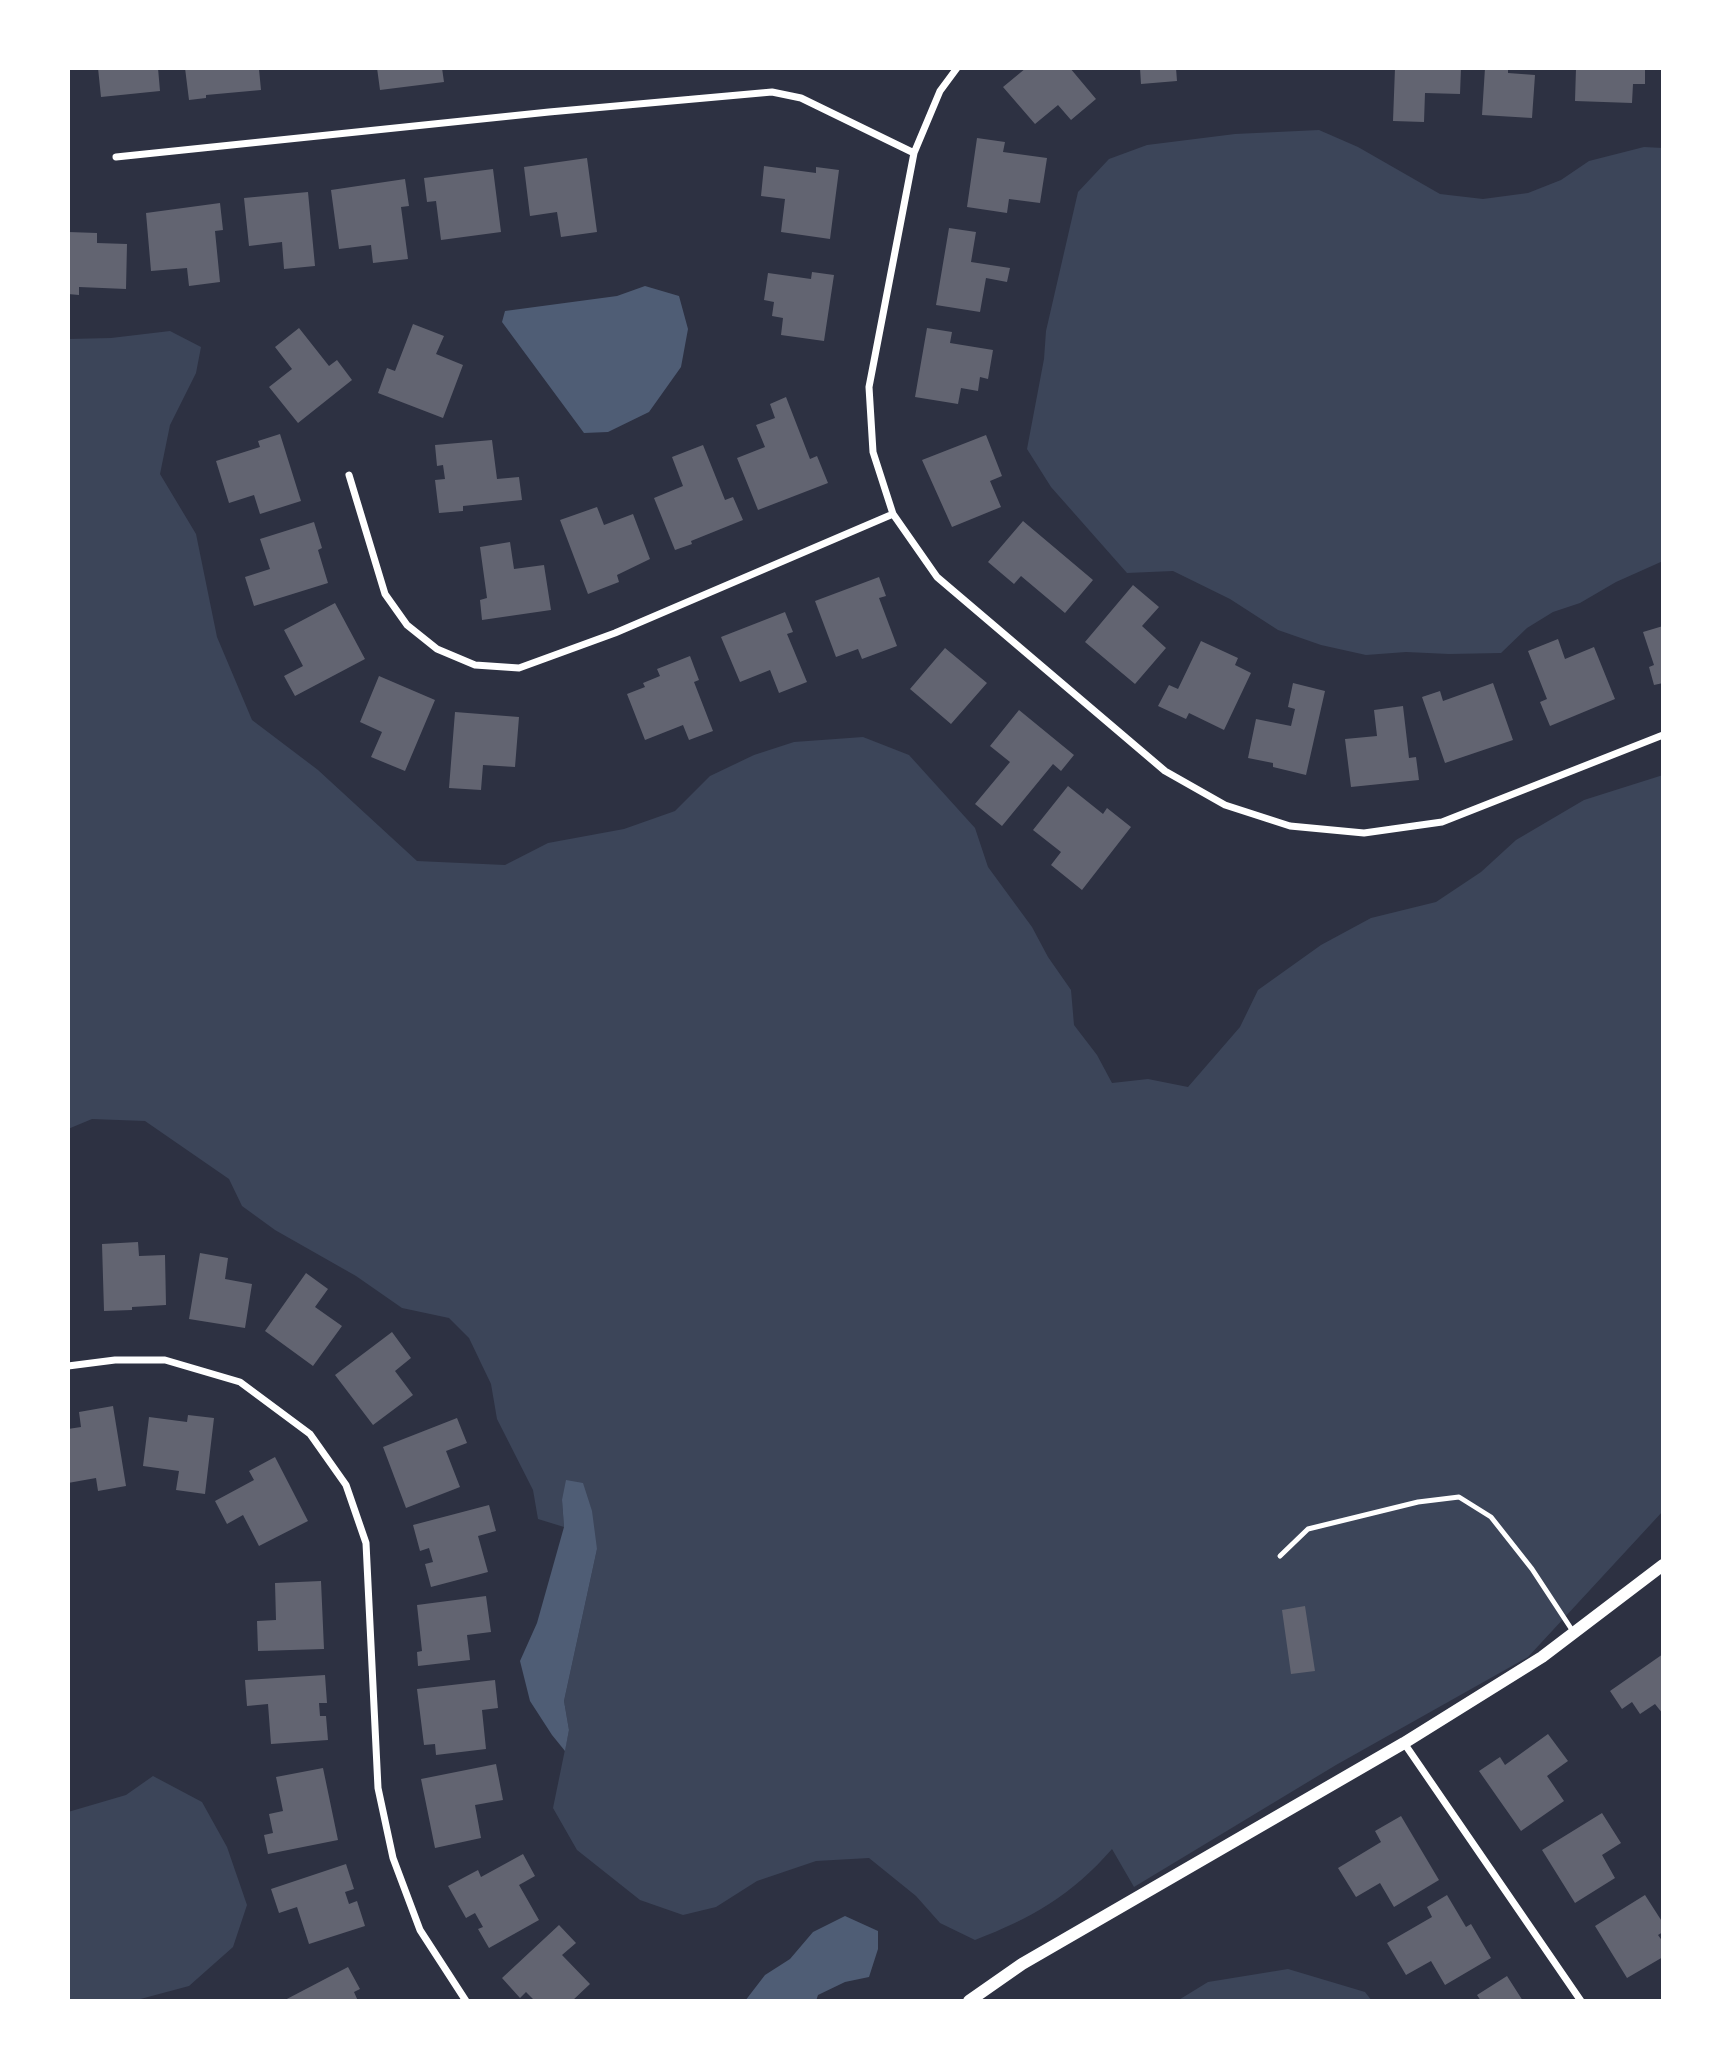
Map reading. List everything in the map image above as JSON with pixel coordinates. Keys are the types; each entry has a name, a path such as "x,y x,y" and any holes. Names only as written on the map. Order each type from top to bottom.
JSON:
{"street":[{"path":"957,68 940,91 914,153 869,387 873,452 893,514 937,578 1165,771 1225,805 1290,826 1364,833 1442,822 1663,735"},
{"path":"116,157 772,92 801,98 914,153"},
{"path":"349,475 385,594 407,625 437,649 475,665 519,668 615,633 893,514"},
{"path":"68,1366 115,1360 165,1360 240,1382 310,1434 346,1485 366,1543 378,1788 393,1858 420,1930 466,2001"},
{"path":"969,2001 1023,1964 1404,1743 1542,1657 1663,1565"},
{"path":"1404,1743 1581,2001"}],"lane":[{"path":"1280,1556 1308,1529 1418,1502 1459,1497 1491,1517 1532,1569 1574,1633"}],"shaded area":[{"path":"1319,130 1358,147 1440,194 1483,199 1528,193 1561,180 1589,161 1644,147 1663,148 1663,561 1616,582 1580,603 1553,612 1527,628 1501,653 1406,652 1366,655 1321,645 1278,630 1230,599 1173,571 1127,573 1051,487 1027,449 1044,359 1046,331 1078,192 1109,159 1147,145 1235,134"},
{"path":"645,286 679,296 688,329 681,367 649,412 608,432 584,433 502,322 505,311 617,296"},
{"path":"170,331 201,347 196,373 170,425 160,474 196,534 217,637 252,720 318,770 417,861 505,865 548,843 624,829 675,811 710,776 754,755 794,742 863,737 909,755 975,828 988,867 1032,927 1048,957 1071,990 1074,1025 1097,1055 1112,1083 1148,1079 1188,1087 1240,1027 1258,990 1321,945 1371,918 1436,902 1481,872 1516,840 1584,800 1663,775 1663,1511 1528,1657 1336,1765 1134,1887 1112,1849 1082,1880 1050,1904 975,1940 940,1923 916,1896 869,1858 816,1861 757,1881 716,1907 683,1915 640,1900 577,1850 553,1808 569,1730 564,1701 597,1549 562,1500 564,1527 538,1519 533,1490 497,1419 491,1384 469,1338 449,1318 402,1308 356,1276 275,1230 242,1206 229,1179 145,1121 92,1119 68,1129 68,339 111,338"},
{"path":"566,1480 583,1483 592,1511 597,1549 564,1701 569,1730 565,1751 530,1701 520,1661 537,1623 564,1527 562,1500"},
{"path":"153,1776 202,1802 227,1847 247,1905 233,1947 189,1986 133,2001 68,2001 68,1812 126,1795"},
{"path":"845,1916 878,1931 878,1949 869,1977 845,1982 818,1995 816,2001 745,2001 765,1975 790,1959 813,1932"},
{"path":"1288,1969 1365,1992 1372,2001 1177,2001 1208,1982"}],"building":[{"path":"98,68 158,68 160,91 101,97"},
{"path":"185,68 259,69 261,90 206,95 206,98 189,100"},
{"path":"377,68 442,68 444,82 380,90"},
{"path":"1026,68 1070,68 1096,99 1071,120 1058,105 1035,124 1003,87"},
{"path":"1140,68 1176,68 1177,81 1141,84"},
{"path":"1395,68 1461,68 1460,94 1425,93 1424,122 1393,121"},
{"path":"1485,68 1508,68 1508,73 1535,75 1532,118 1482,115"},
{"path":"1576,68 1645,68 1645,84 1633,84 1632,103 1575,101"},
{"path":"977,138 1005,142 1003,152 1047,158 1040,203 1009,199 1007,213 967,207"},
{"path":"587,158 597,232 561,237 557,212 530,216 524,167"},
{"path":"764,166 816,173 816,167 839,170 830,239 781,232 785,199 761,196"},
{"path":"493,169 501,232 441,240 436,201 427,202 424,178"},
{"path":"405,179 409,206 401,207 408,259 373,263 371,245 339,249 331,190"},
{"path":"308,192 315,266 284,269 282,242 249,246 244,198"},
{"path":"220,203 223,230 215,231 220,282 189,286 187,268 151,271 146,213"},
{"path":"949,228 976,232 971,262 1010,268 1007,282 986,278 980,312 936,305"},
{"path":"68,232 97,233 97,243 127,244 126,289 79,287 79,295 68,294"},
{"path":"812,272 834,275 824,341 781,335 783,318 772,316 774,302 764,300 768,273 811,279"},
{"path":"413,324 444,336 436,354 463,365 443,418 378,393 387,368 395,371"},
{"path":"299,328 329,366 337,360 352,380 298,423 269,387 292,369 275,347"},
{"path":"927,328 952,332 950,343 993,350 988,379 980,377 978,391 961,388 958,404 915,397"},
{"path":"786,397 810,459 817,456 828,483 758,510 737,458 765,447 756,425 775,418 770,404"},
{"path":"280,434 301,501 260,514 254,495 229,503 216,461 260,447 258,441"},
{"path":"986,435 1002,476 990,481 1001,507 952,527 922,460"},
{"path":"492,440 497,479 519,477 522,500 463,506 463,511 439,513 435,480 445,479 443,465 437,466 435,445"},
{"path":"703,445 725,500 733,497 743,520 675,550 654,498 683,486 672,457"},
{"path":"597,507 604,525 633,514 650,559 617,575 619,582 588,594 560,520"},
{"path":"1023,521 1093,580 1065,613 1021,576 1014,584 988,562"},
{"path":"314,522 322,548 318,550 328,583 254,606 245,577 270,569 260,539"},
{"path":"510,542 514,569 544,565 551,610 482,620 480,600 487,598 480,547"},
{"path":"879,577 886,596 879,598 897,646 862,659 858,649 836,657 815,601"},
{"path":"1133,585 1159,607 1142,626 1166,648 1135,684 1085,642"},
{"path":"335,603 365,659 295,696 284,676 303,666 284,630"},
{"path":"785,612 793,632 787,634 807,682 779,693 770,670 740,682 721,637"},
{"path":"1663,626 1663,683 1654,685 1649,667 1654,665 1643,632"},
{"path":"1558,639 1565,659 1594,647 1615,699 1550,726 1540,702 1547,699 1528,651"},
{"path":"1201,641 1238,658 1235,665 1251,673 1224,730 1189,713 1186,719 1158,706 1169,685 1178,689"},
{"path":"945,648 987,683 951,724 910,689"},
{"path":"690,656 699,680 694,682 713,731 689,740 683,725 645,740 627,694 645,687 643,683 660,676 657,669"},
{"path":"379,676 435,700 405,771 371,757 382,732 360,722"},
{"path":"1293,683 1325,691 1306,775 1273,767 1273,763 1248,758 1256,719 1291,726 1295,709 1288,707"},
{"path":"1493,683 1513,740 1445,763 1422,697 1440,691 1443,701"},
{"path":"1403,706 1409,758 1416,757 1419,780 1351,787 1345,739 1377,736 1374,710"},
{"path":"1019,710 1074,755 1061,771 1053,764 1002,826 975,804 1010,762 990,746"},
{"path":"455,712 519,717 515,767 483,765 481,790 449,788"},
{"path":"1068,786 1103,814 1107,808 1131,827 1082,890 1051,865 1061,852 1033,830"},
{"path":"138,1242 139,1256 165,1255 166,1305 104,1311 102,1244"},
{"path":"200,1253 228,1258 225,1279 252,1284 245,1328 189,1319"},
{"path":"306,1273 328,1289 315,1307 342,1326 313,1366 265,1331"},
{"path":"392,1332 411,1358 395,1371 413,1395 373,1425 335,1375"},
{"path":"113,1406 126,1486 98,1491 96,1478 68,1483 68,1429 81,1427 79,1412"},
{"path":"188,1415 214,1418 205,1494 176,1490 179,1471 143,1466 149,1417 187,1422"},
{"path":"457,1418 467,1443 446,1451 460,1487 406,1508 383,1447"},
{"path":"275,1457 308,1521 259,1546 243,1515 227,1524 215,1501 254,1480 249,1471"},
{"path":"489,1505 496,1531 478,1536 488,1572 431,1587 425,1564 433,1562 429,1548 420,1551 413,1525"},
{"path":"321,1581 324,1649 258,1651 257,1621 276,1620 275,1583"},
{"path":"486,1596 491,1632 467,1635 470,1660 418,1666 417,1652 422,1651 417,1605"},
{"path":"1305,1606 1315,1671 1291,1674 1282,1610"},
{"path":"1663,1654 1663,1714 1655,1704 1640,1714 1632,1702 1622,1709 1610,1691"},
{"path":"325,1675 327,1703 319,1703 320,1716 326,1716 328,1740 271,1744 268,1704 247,1706 245,1680"},
{"path":"495,1680 498,1708 482,1710 486,1749 436,1755 435,1744 424,1745 417,1689"},
{"path":"1548,1734 1568,1761 1547,1776 1564,1801 1521,1831 1479,1771 1500,1757 1505,1765"},
{"path":"496,1764 503,1800 475,1805 481,1838 435,1848 421,1779"},
{"path":"323,1768 338,1840 268,1854 264,1835 273,1833 269,1814 283,1811 276,1777"},
{"path":"1602,1813 1621,1843 1602,1855 1615,1878 1575,1903 1542,1850"},
{"path":"1401,1816 1439,1880 1394,1907 1380,1883 1356,1897 1338,1868 1381,1842 1375,1831"},
{"path":"523,1854 535,1876 519,1885 539,1920 489,1948 478,1929 483,1927 475,1913 466,1918 448,1886 478,1870 481,1877"},
{"path":"346,1864 354,1889 345,1892 349,1904 357,1901 365,1926 309,1944 297,1907 279,1913 271,1889"},
{"path":"1447,1895 1466,1927 1471,1924 1491,1958 1445,1985 1431,1961 1406,1975 1387,1943 1432,1917 1427,1907"},
{"path":"1645,1895 1663,1923 1663,1932 1658,1935 1663,1942 1663,1957 1627,1978 1595,1926"},
{"path":"559,1925 576,1943 562,1955 590,1984 572,2001 535,2001 526,1992 520,1998 502,1978"},
{"path":"348,1967 360,1989 354,1992 358,2001 283,2001"},
{"path":"1507,1976 1523,2001 1481,2001 1477,1995"}]}
